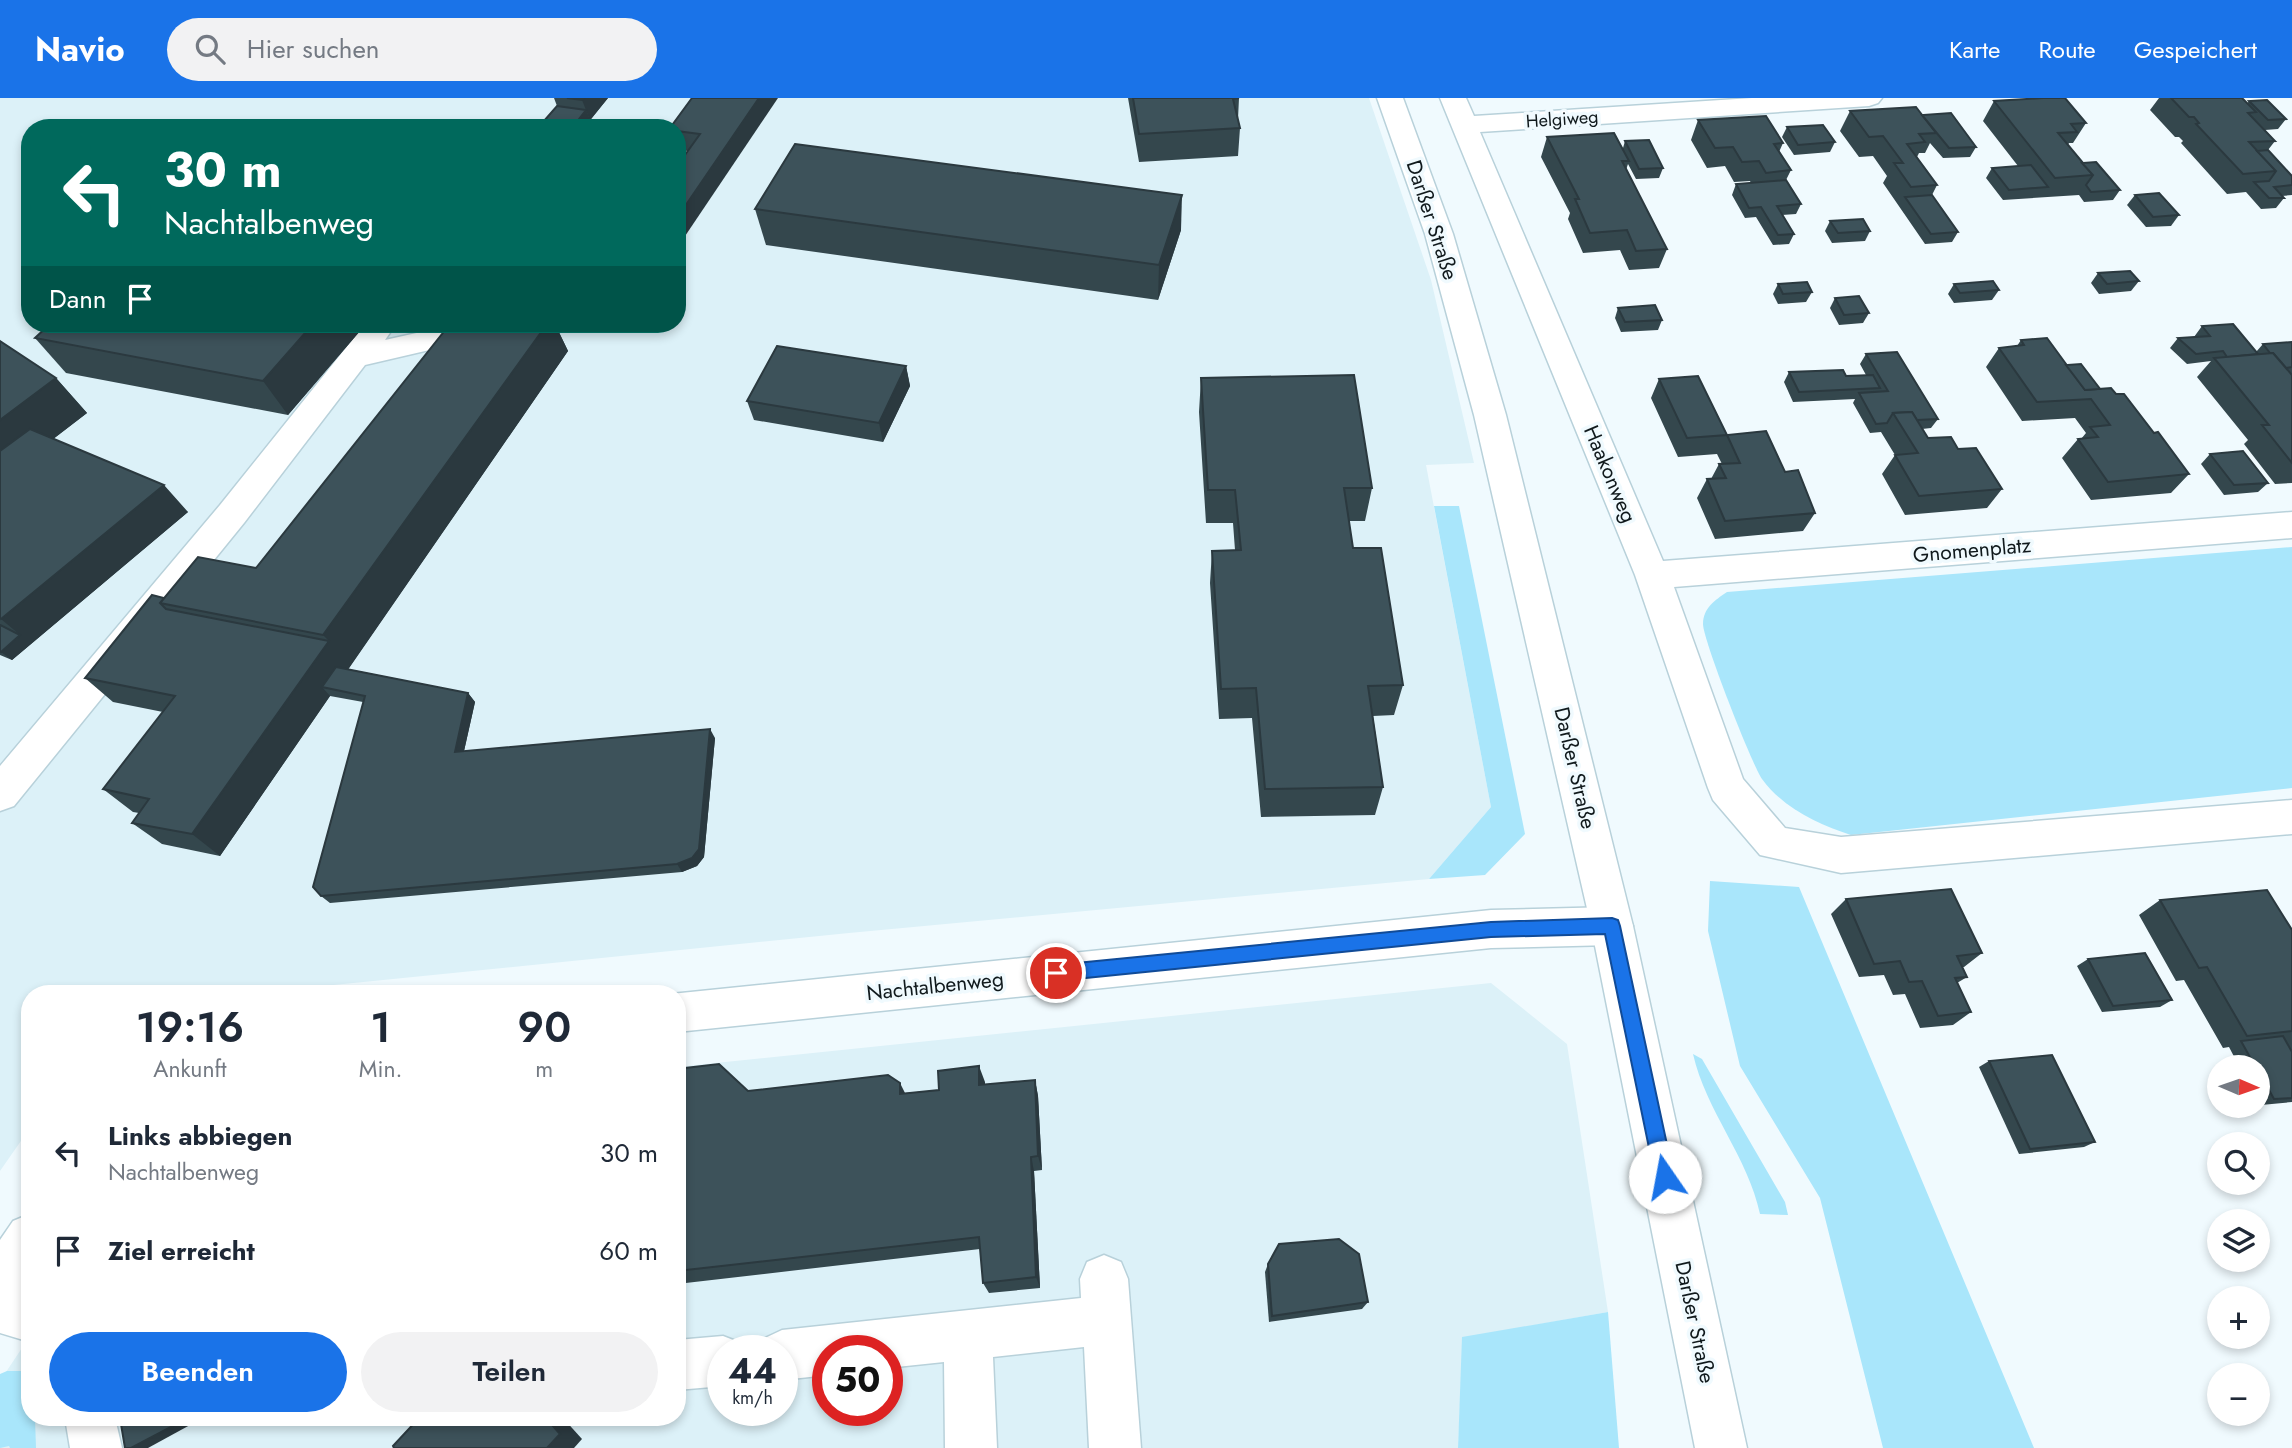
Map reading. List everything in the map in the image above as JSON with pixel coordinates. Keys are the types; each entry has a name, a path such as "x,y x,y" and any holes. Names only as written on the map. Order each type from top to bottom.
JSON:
{"street":[{"name":"Darßer Straße","path":"1390,98 1439,234 1490,415 1612,926 1721,1448"},
{"name":"Haakonweg","path":"1453,98 1652,575 1727,788 1774,843 1841,855 2292,817"},
{"name":"Helgiweg","path":"1464,125 1869,98"},
{"path":"0,794 232,513 373,333"},
{"path":"352,358 461,333"},
{"name":"Gnomenplatz","path":"1652,575 2292,525"},
{"name":"Nachtalbenweg","path":"686,1011 1491,929 1612,926"},
{"path":"0,1280 21,1251"},
{"path":"798,1353 968,1337 1106,1300 1115,1448"},
{"path":"0,1309 21,1315"},
{"path":"968,1337 971,1448"},
{"path":"686,1364 707,1362"},
{"path":"92,1426 96,1448"}],"shaded area":[{"path":"0,98 1369,98 1431,280 1474,463 1426,465 1491,807 1429,879 849,933 334,985 21,985 21,1141 0,1171"},
{"path":"1434,506 1459,506 1525,834 1485,875 1429,879 1491,807"},
{"path":"2292,547 2292,788 1851,835 1802,814 1780,799 1762,779 1729,702 1703,624 1707,609 1727,592"},
{"path":"1710,881 1799,887 2034,1448 1883,1448 1820,1198 1740,1066 1708,931"},
{"path":"1491,983 1567,1044 1608,1312 1463,1338 1458,1448 0,1448 0,1381 21,1350 21,1426 686,1426 686,1066"},
{"path":"1693,1054 1702,1059 1785,1202 1788,1215 1760,1214 1746,1173 1707,1095"},
{"path":"1608,1312 1619,1448 1458,1448 1462,1337"},
{"path":"21,1371 21,1426 35,1426 36,1448 0,1448 0,1374"}],"building":[{"path":"692,98 759,98 686,205 686,153 700,134 686,132 686,119 677,119"},
{"path":"1133,98 1239,98 1233,99 1240,128 1139,134"},
{"path":"2065,98 2086,123 2071,124 2077,132 2058,133 2093,175 2055,178 1994,101"},
{"path":"2171,98 2242,98 2256,112 2248,113 2275,141 2249,142 2276,171 2243,174 2196,124 2199,123 2194,117 2189,117"},
{"path":"2267,100 2286,119 2268,120 2249,101"},
{"path":"557,106 586,110 579,119 546,119"},
{"path":"1916,107 1936,133 1919,134 1925,142 1907,144 1937,185 1911,187 1894,163 1903,163 1883,136 1869,137 1850,111"},
{"path":"1951,113 1976,147 1949,148 1922,115"},
{"path":"1766,116 1783,143 1774,144 1791,170 1766,173 1759,161 1742,162 1733,147 1715,148 1698,120"},
{"path":"1823,125 1835,142 1798,145 1787,127"},
{"path":"1614,133 1629,161 1622,161 1667,249 1636,251 1627,230 1590,233 1575,199 1579,199 1547,137"},
{"path":"1649,140 1663,168 1639,169 1625,141"},
{"path":"795,144 1182,195 1159,265 755,209"},
{"path":"2268,150 2292,176 2292,185 2274,187 2284,198 2269,198 2254,182 2269,181 2276,171 2257,151"},
{"path":"2096,162 2120,190 2091,192 2086,185 2093,175 2082,163"},
{"path":"2031,165 2048,187 2009,190 1992,168"},
{"path":"1786,180 1801,204 1777,206 1794,234 1778,235 1761,207 1749,208 1736,184"},
{"path":"2159,193 2179,215 2153,217 2135,195"},
{"path":"1932,195 1958,232 1931,234 1905,197"},
{"path":"1863,219 1870,231 1838,233 1830,221"},
{"path":"2130,271 2139,281 2107,284 2098,273"},
{"path":"1993,281 1999,290 1960,293 1954,284"},
{"path":"1807,282 1812,292 1783,294 1778,284"},
{"path":"1859,296 1869,313 1844,315 1835,298"},
{"path":"1655,305 1662,320 1625,322 1618,308"},
{"path":"2233,324 2258,354 2227,357 2223,351 2196,354 2178,338 2210,336 2202,326"},
{"path":"40,333 305,333 263,381 35,338"},
{"path":"443,333 541,333 323,635 160,603 198,557 256,568"},
{"path":"2047,338 2085,390 2111,388 2116,394 2124,394 2154,433 2158,432 2189,474 2108,482 2078,439 2098,437 2090,427 2110,425 2091,399 2037,402 1999,348 2024,345 2021,340"},
{"path":"0,341 56,378 0,420"},
{"path":"2292,342 2292,367 2286,368 2263,344"},
{"path":"777,346 906,366 879,423 747,401"},
{"path":"1897,352 1938,419 1917,420 1912,412 1893,413 1887,423 1876,424 1859,393 1888,391 1866,354"},
{"path":"2273,353 2292,375 2292,463 2262,425 2269,425 2214,358"},
{"path":"2081,364 2100,389 2085,390 2066,365"},
{"path":"1843,370 1846,376 1873,375 1880,388 1799,392 1789,372"},
{"path":"1354,375 1372,488 1344,488 1353,548 1381,548 1403,685 1368,686 1383,787 1265,789 1256,688 1221,689 1212,551 1241,550 1235,490 1208,490 1201,378"},
{"path":"1698,376 1727,435 1687,438 1659,379"},
{"path":"1912,412 1928,438 1951,437 1958,449 1976,448 2002,489 1919,496 1895,455 1918,453 1893,413"},
{"path":"30,429 164,485 1,619 0,451"},
{"path":"1766,431 1785,472 1798,470 1815,513 1725,521 1707,479 1726,478 1719,464 1740,463 1727,435"},
{"path":"2243,451 2268,483 2234,485 2210,454"},
{"path":"152,595 164,598 160,603 166,609 329,641 192,834 132,823 149,799 103,789 175,696 85,678"},
{"path":"0,625 20,635 1,652 0,651"},
{"path":"336,667 468,693 455,752 710,729 699,849 692,858 677,864 321,896 313,887 365,696 322,687"},
{"path":"1951,889 1982,953 1957,956 1967,977 1955,978 1971,1012 1938,1016 1922,981 1909,982 1900,961 1874,964 1846,899"},
{"path":"2267,890 2292,930 2292,1031 2247,1036 2207,967 2199,968 2160,900"},
{"path":"2145,953 2172,1000 2113,1006 2088,959"},
{"path":"2283,1036 2292,1052 2292,1098 2274,1099 2270,1092 2270,1055 2249,1055 2241,1041"},
{"path":"2052,1055 2095,1142 2030,1149 1989,1061"},
{"path":"719,1064 748,1091 888,1075 900,1083 900,1094 939,1090 938,1071 979,1066 979,1085 1035,1080 1038,1156 1031,1157 1036,1277 983,1283 979,1237 686,1270 686,1068"},
{"path":"1339,1239 1359,1254 1368,1302 1272,1316 1268,1264 1279,1244"},
{"path":"121,1426 173,1426 131,1448 125,1448"},
{"path":"412,1426 553,1426 560,1434 547,1448 393,1446"}],"route":[{"path":"1056,973 1491,929 1612,926 1665,1177"}]}
